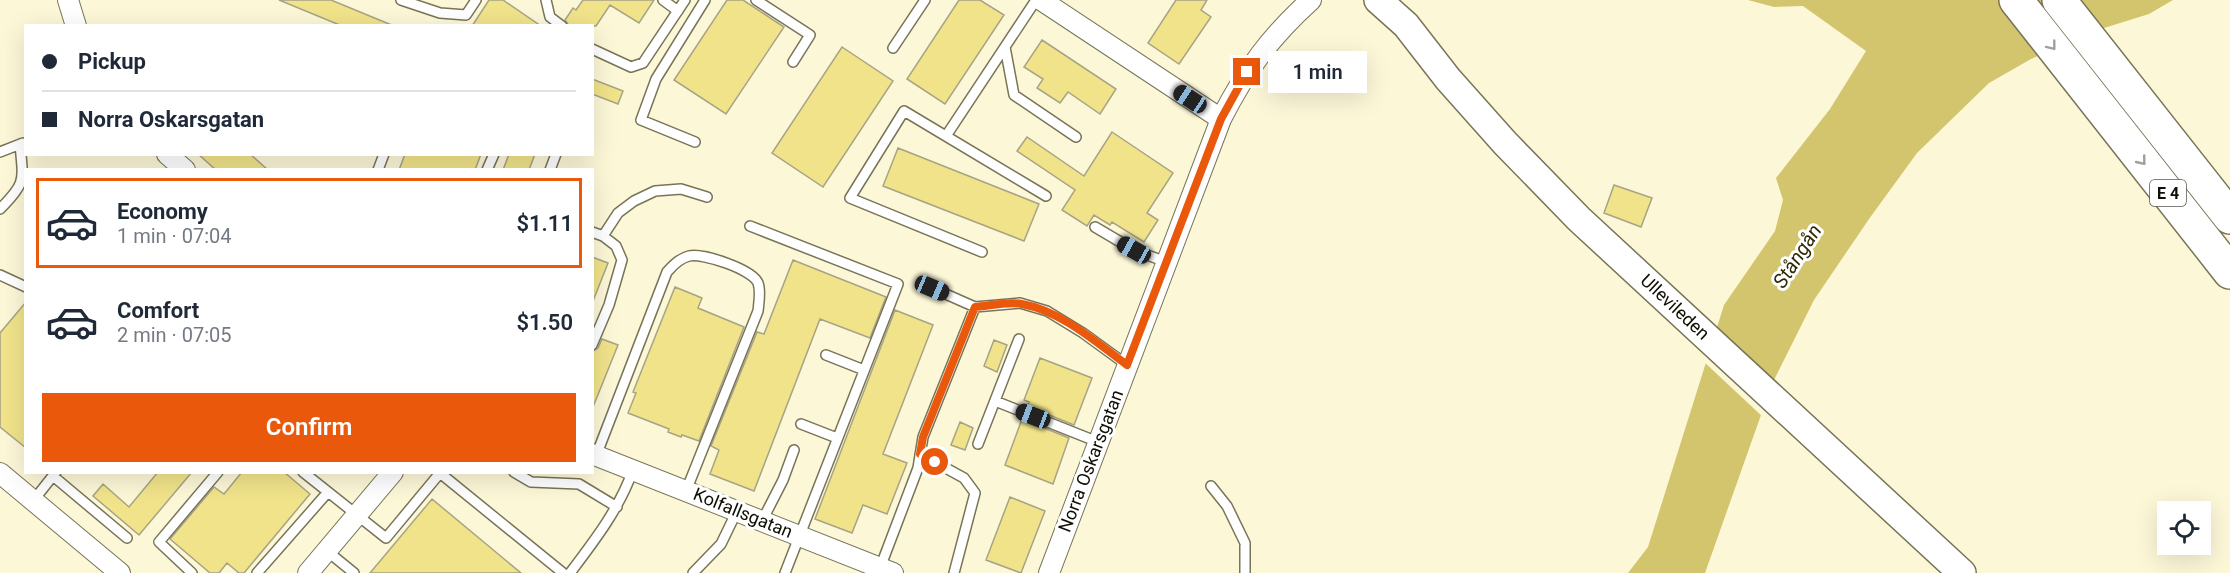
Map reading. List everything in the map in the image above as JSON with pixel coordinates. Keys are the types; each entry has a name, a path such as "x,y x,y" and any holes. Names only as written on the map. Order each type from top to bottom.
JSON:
{"highway":[{"name":"E 4","path":"2016,0 2230,272"},
{"name":"E 4","path":"2059,0 2230,217"}],"main road":[{"name":"Ullevileden","path":"1378,0 1405,12 1448,79 1505,143 1580,219 1962,573"}],"street":[{"path":"68,0 75,24"},
{"path":"1041,0 1221,119"},
{"name":"Norra Oskarsgatan","path":"1049,573 1221,119 1238,84 1270,39 1311,0"},
{"path":"169,156 183,168"},
{"name":"Kolfallsgatan","path":"594,455 886,570"},
{"path":"0,473 120,573"},
{"path":"308,573 386,477"}],"lane":[{"path":"400,0 440,13 466,15 476,0"},
{"path":"546,0 550,16 560,24"},
{"path":"663,0 678,10"},
{"path":"594,50 632,67 643,63 685,0"},
{"path":"695,142 641,120 656,79 705,0"},
{"path":"756,0 810,36 793,62"},
{"path":"893,48 925,0"},
{"path":"946,136 1036,0"},
{"path":"1005,47 1014,95 1076,137"},
{"path":"982,252 850,198 904,111 1046,196"},
{"path":"0,152 23,143 23,179 15,194 0,209"},
{"path":"603,236 618,213 634,201 655,191 681,189 707,197"},
{"path":"750,226 898,284 785,573"},
{"path":"1095,227 1134,250 1166,262"},
{"path":"594,232 616,246 622,260 609,305 594,340"},
{"path":"594,455 667,272 674,264 688,256 706,256 725,263 752,275 758,281 758,311 686,490"},
{"path":"0,275 24,286"},
{"path":"932,288 975,307 1020,303 1047,311 1083,333 1127,365"},
{"path":"886,570 918,468 923,437 975,307"},
{"path":"978,444 1019,339"},
{"path":"826,355 864,370"},
{"path":"995,401 1098,442"},
{"path":"801,424 837,438"},
{"path":"762,521 794,450"},
{"path":"920,454 964,478 975,493 954,573"},
{"path":"570,573 603,531 624,496 633,470"},
{"path":"33,501 55,474 127,538"},
{"path":"192,573 159,542 216,474"},
{"path":"306,474 386,538 439,474"},
{"path":"441,474 563,573"},
{"path":"517,474 531,482 551,481 579,484 617,507"},
{"path":"1211,486 1227,506 1245,543 1245,573"},
{"path":"257,573 328,492"},
{"path":"693,573 721,544 737,511"},
{"path":"327,551 354,573"}],"water":[{"name":"Stångån","path":"1748,0 2173,0 2149,14 2104,28 2031,59 1989,83 1917,153 1814,300 1772,384 1705,573 1628,573 1648,547 1724,305 1775,231 1783,200 1776,178 1830,109 1866,51 1803,6 1774,7"}],"pier":[{"path":"1713,329 1775,386 1764,418 1703,361"}],"building":[{"path":"279,0 331,0 389,24 337,24"},
{"path":"489,0 503,0 538,24 473,24"},
{"path":"583,0 654,0 639,23 610,5 596,26 594,24 568,24 565,20 573,8 576,10"},
{"path":"727,0 743,0 784,27 726,114 674,80"},
{"path":"959,0 980,0 1004,15 945,104 907,79"},
{"path":"1176,0 1207,0 1201,10 1211,17 1179,64 1148,43"},
{"path":"1042,40 1116,89 1100,114 1068,92 1060,103 1037,88 1043,79 1024,67"},
{"path":"842,47 893,81 823,187 772,153"},
{"path":"594,80 623,91 618,104 594,95"},
{"path":"1112,132 1173,173 1147,213 1158,220 1144,242 1112,222 1110,225 1094,215 1087,226 1062,210 1075,190 1017,151 1027,137 1084,176"},
{"path":"898,148 1039,204 1024,241 883,186"},
{"path":"200,156 252,156 266,168 214,168"},
{"path":"404,156 480,156 476,168 400,168"},
{"path":"508,156 534,156 530,168 504,168"},
{"path":"1614,185 1652,198 1641,227 1604,213"},
{"path":"594,258 608,263 594,298"},
{"path":"793,260 886,297 870,338 820,319 754,491 710,474 719,450 711,446 757,332 764,334"},
{"path":"675,287 702,298 698,308 744,327 699,441 668,432 669,429 628,413 636,393 633,392"},
{"path":"24,304 24,446 0,427 0,333"},
{"path":"895,310 933,325 883,454 907,463 887,514 863,505 852,533 815,519"},
{"path":"602,339 618,345 594,405 594,351"},
{"path":"994,340 1007,345 997,372 984,366"},
{"path":"1040,358 1092,378 1074,425 1027,406 1029,402 1024,400"},
{"path":"1022,419 1069,438 1053,484 1005,465"},
{"path":"960,422 973,428 965,450 951,445"},
{"path":"156,474 190,474 139,535 93,496 103,484 129,507"},
{"path":"240,474 286,474 310,494 244,573 239,573 227,563 219,573 210,573 170,539 214,487 224,494"},
{"path":"1010,497 1045,511 1021,573 986,560"},
{"path":"432,499 521,573 370,573"}],"route":[{"path":"935,462 920,454 923,437 975,307 1020,303 1047,311 1083,333 1127,365 1221,119 1238,84 1247,72"}]}
